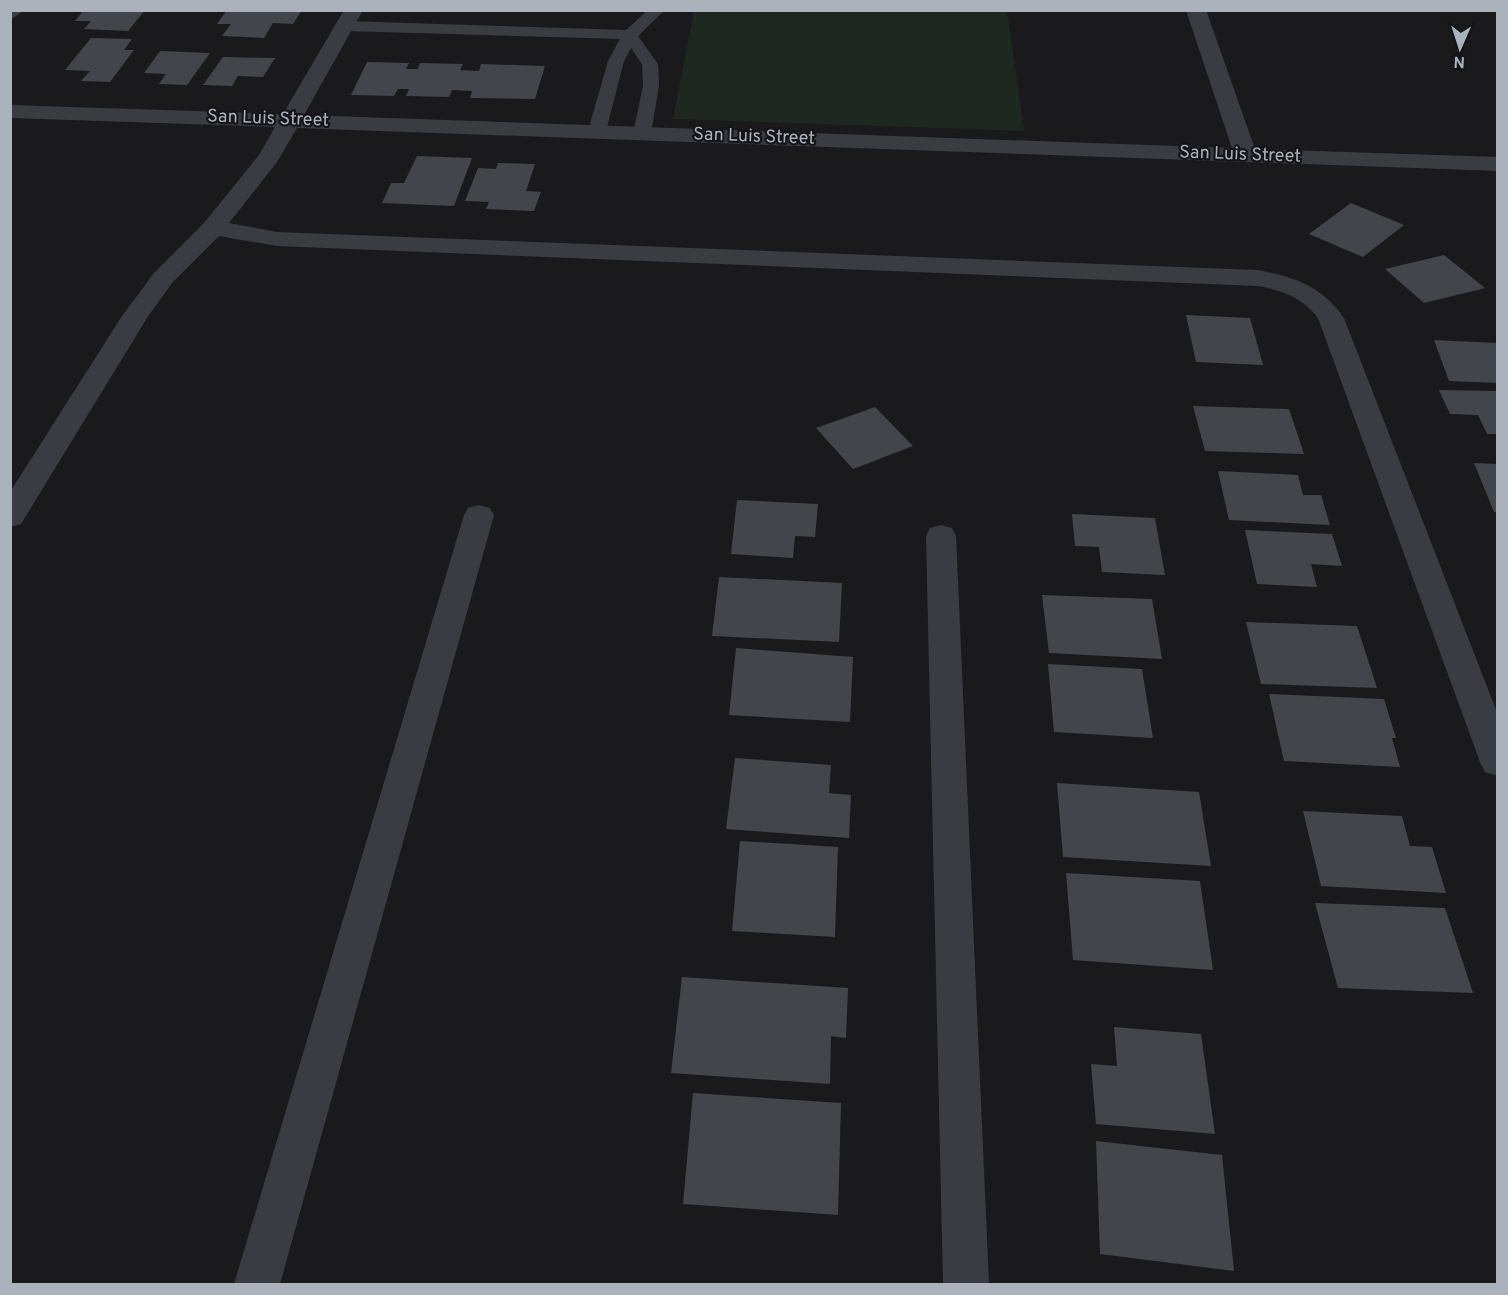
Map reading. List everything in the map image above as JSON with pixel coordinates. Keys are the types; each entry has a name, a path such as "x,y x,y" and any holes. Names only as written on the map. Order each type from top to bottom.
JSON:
{"street":[{"path":"10,14 16,10"},
{"path":"1196,10 1246,156"},
{"path":"10,517 135,315 163,278 213,228 246,189 291,120 350,18"},
{"name":"San Luis Street","path":"10,111 1492,164"},
{"path":"1492,164 1497,185"},
{"path":"213,228 277,239 1258,278 1285,282 1304,290 1321,303 1331,318 1497,762"},
{"path":"257,1284 480,515"},
{"path":"942,536 966,1284"}],"lane":[{"path":"597,131 616,61 630,35 658,10"},
{"path":"350,18 630,35"},
{"path":"630,35 650,64 651,86 642,133"}],"shaded area":[{"path":"694,11 1007,11 1024,131 673,119"}],"building":[{"path":"84,10 145,10 128,31 84,29 91,21 75,21"},
{"path":"227,10 301,12 293,24 273,23 264,38 222,36 231,24 217,24"},
{"path":"91,38 132,39 124,50 134,50 110,82 81,81 90,71 65,70"},
{"path":"160,51 210,53 187,85 159,84 166,74 144,73"},
{"path":"223,57 275,58 263,77 238,76 232,86 203,85"},
{"path":"367,62 409,63 406,69 418,69 420,63 463,64 460,70 479,71 481,64 545,66 535,99 470,98 472,91 452,90 449,97 406,96 409,89 398,89 394,96 351,95"},
{"path":"417,156 472,158 454,206 382,203 391,183 404,183"},
{"path":"498,163 535,164 526,191 541,192 534,211 486,209 489,202 465,201 478,168 496,169"},
{"path":"1351,203 1404,225 1363,257 1309,234"},
{"path":"1444,255 1485,288 1424,303 1385,269"},
{"path":"1186,315 1250,318 1263,365 1196,362"},
{"path":"1434,340 1498,343 1498,383 1449,381"},
{"path":"1439,390 1498,391 1498,434 1487,434 1478,415 1450,414"},
{"path":"1193,406 1289,409 1304,454 1205,451"},
{"path":"875,407 913,446 853,469 816,428"},
{"path":"1474,463 1498,464 1498,512 1494,512"},
{"path":"1218,471 1298,475 1303,495 1321,495 1330,525 1229,520"},
{"path":"737,500 818,504 815,537 795,536 793,558 731,554"},
{"path":"1072,514 1155,518 1165,575 1102,572 1099,547 1075,546"},
{"path":"1245,530 1332,534 1342,566 1311,564 1317,587 1257,584"},
{"path":"719,577 842,583 839,642 712,636"},
{"path":"1042,595 1152,599 1162,659 1049,653"},
{"path":"1246,622 1357,626 1377,688 1261,684"},
{"path":"736,648 853,657 850,722 729,715"},
{"path":"1048,664 1142,669 1153,738 1054,732"},
{"path":"1269,694 1384,699 1396,738 1392,738 1400,767 1284,761"},
{"path":"735,758 831,765 829,793 851,795 849,838 726,829"},
{"path":"1057,783 1199,792 1211,866 1063,857"},
{"path":"1303,811 1402,816 1410,846 1432,847 1446,893 1321,886"},
{"path":"740,841 838,847 835,937 732,931"},
{"path":"1066,873 1200,881 1213,970 1073,960"},
{"path":"1315,903 1445,908 1473,993 1338,988"},
{"path":"682,977 848,988 846,1038 831,1036 830,1084 671,1073"},
{"path":"1114,1027 1201,1034 1215,1134 1096,1124 1091,1064 1117,1066"},
{"path":"693,1093 841,1103 838,1215 683,1204"},
{"path":"1096,1141 1222,1155 1234,1271 1100,1254"}]}
